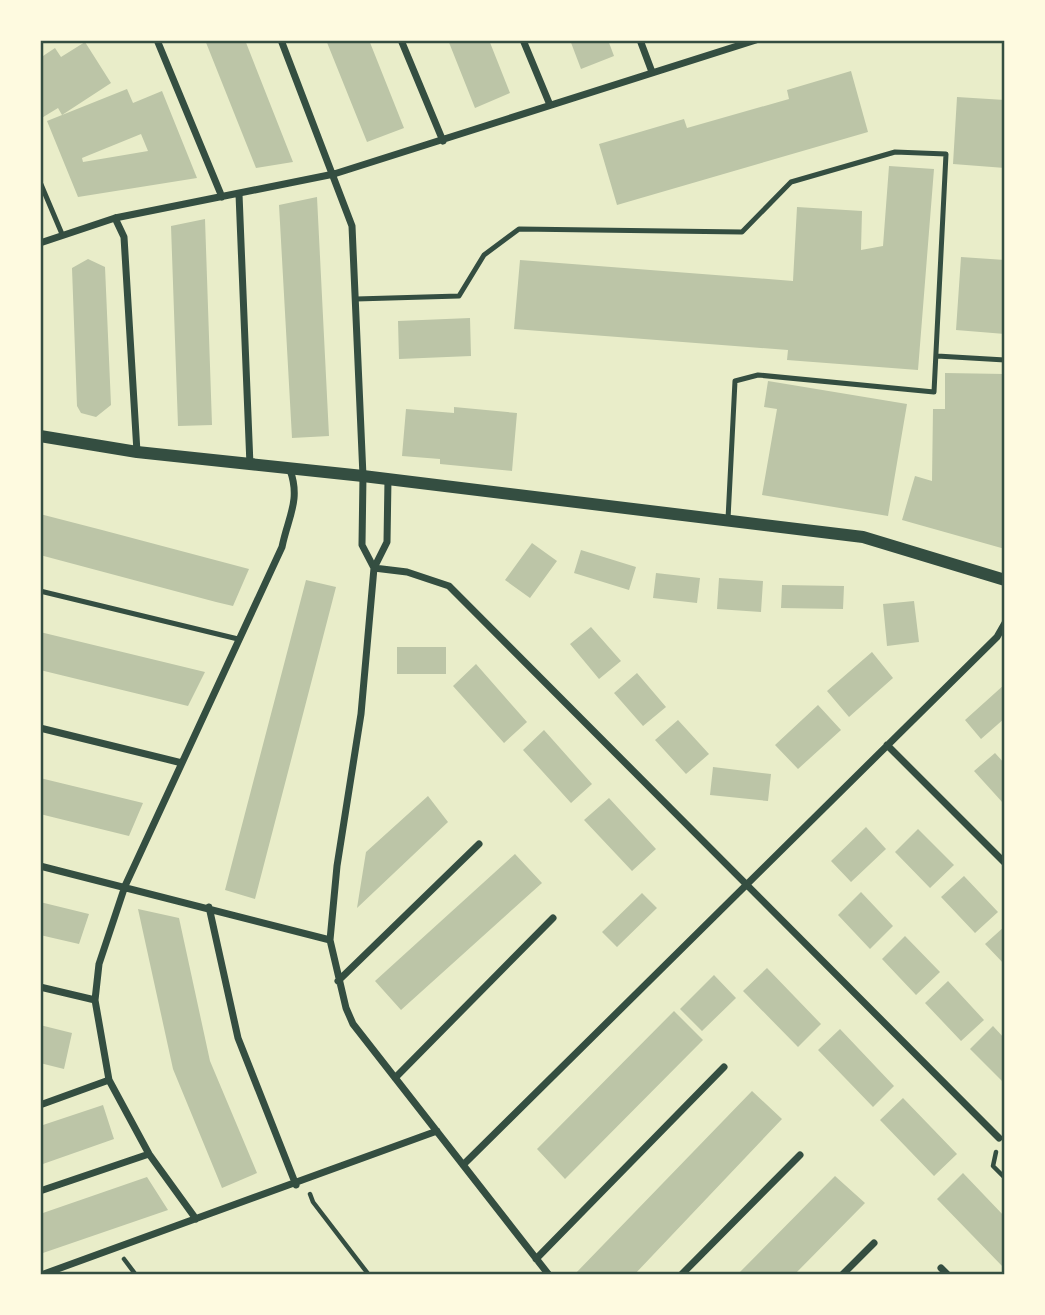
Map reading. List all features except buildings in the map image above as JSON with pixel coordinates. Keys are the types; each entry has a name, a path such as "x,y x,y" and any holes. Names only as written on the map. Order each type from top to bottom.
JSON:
{"street":[{"path":"157,40 222,197"},
{"path":"281,40 352,226 363,475 362,545 374,569"},
{"path":"401,40 443,141"},
{"path":"523,40 550,105"},
{"path":"640,40 652,72"},
{"path":"40,243 115,218 334,174 756,40"},
{"path":"239,194 250,465"},
{"path":"115,218 124,237 137,452"},
{"path":"40,436 137,452 290,470 363,475 863,537 1005,580"},
{"path":"196,1219 149,1154 109,1080 95,1000 99,964 125,886 282,547 288,517 296,501 297,488 290,470"},
{"path":"388,479 387,542 374,569 361,714 337,866 330,940 338,981 353,1024 549,1275"},
{"path":"374,569 407,572 449,586 999,1138"},
{"path":"463,1165 997,637 1005,623"},
{"path":"40,728 182,763"},
{"path":"887,745 1005,863"},
{"path":"338,981 479,844"},
{"path":"40,866 330,940"},
{"path":"209,907 238,1038 296,1185"},
{"path":"395,1078 552,918"},
{"path":"40,987 95,1000"},
{"path":"536,1259 724,1067"},
{"path":"40,1105 109,1080"},
{"path":"41,1275 296,1185 437,1131"},
{"path":"40,1191 149,1154"},
{"path":"681,1275 800,1154"},
{"path":"842,1275 874,1243"},
{"path":"941,1268 948,1275"}],"lane":[{"path":"356,299 459,296 484,255 519,229 742,232 791,182 895,152 946,154 934,392 758,375 735,381 728,519"},
{"path":"40,182 62,234"},
{"path":"937,356 1005,360"},
{"path":"40,591 238,639"}],"path":[{"path":"999,1138 993,1166 1005,1178"},
{"path":"306,1181 313,1202 369,1275"}]}
